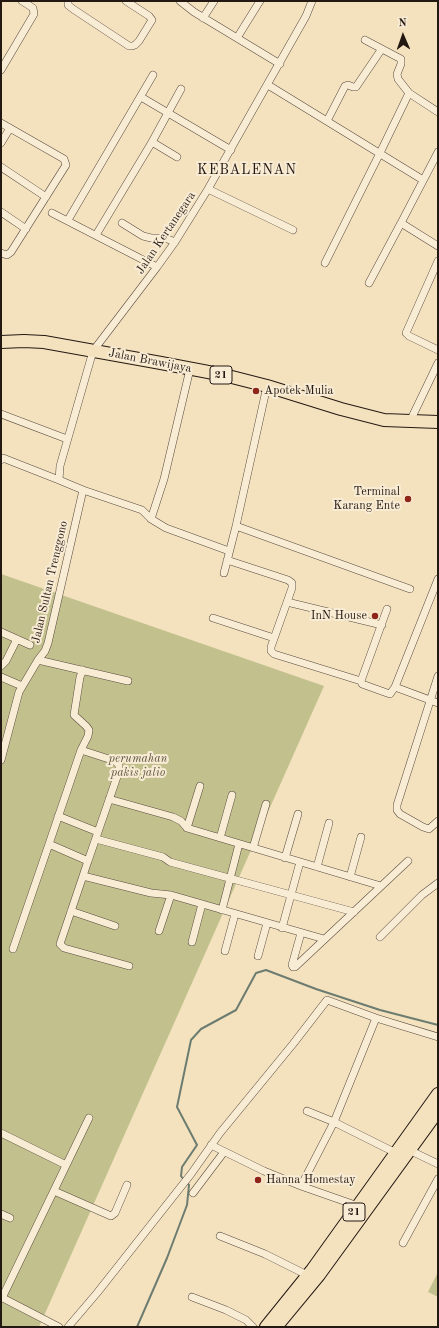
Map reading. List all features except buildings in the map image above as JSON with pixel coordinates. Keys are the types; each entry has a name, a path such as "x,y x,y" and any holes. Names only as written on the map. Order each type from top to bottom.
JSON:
{"highway":[{"name":"Jalan Brawijaya","path":"1,335 40,335 190,369 224,375 384,420 438,422"},
{"name":"Jalan Brawijaya","path":"1,342 24,341 95,347 255,377 349,406 385,413 438,416"},
{"name":"21","path":"266,1327 358,1206 438,1094"},
{"name":"21","path":"276,1327 319,1275 438,1111"}],"street":[{"path":"1,70 34,14 33,8 22,1"},
{"path":"68,1 68,5 73,9 129,46 132,46 139,41 152,20 149,16 126,1"},
{"path":"180,1 203,18 280,64"},
{"path":"203,18 214,1"},
{"path":"237,38 260,1"},
{"name":"Jalan Kertanegara","path":"95,347 175,242 208,189 280,64 306,16 312,1"},
{"path":"365,40 401,60 402,62 396,74 397,78 409,93 437,107"},
{"path":"327,121 345,86 348,85 353,88 356,86 381,50"},
{"path":"68,220 153,75"},
{"path":"268,85 423,180"},
{"path":"96,235 152,142 181,89"},
{"path":"325,263 409,93"},
{"path":"141,97 231,150"},
{"path":"1,123 65,161 66,167 11,252 7,254 1,253"},
{"path":"1,143 10,128"},
{"path":"152,142 177,157"},
{"path":"369,283 438,152"},
{"path":"1,167 46,197"},
{"path":"208,189 293,230"},
{"path":"1,212 26,229"},
{"path":"52,213 157,267"},
{"path":"401,222 438,246"},
{"path":"122,223 143,236 151,238 165,238 175,242"},
{"path":"438,262 406,333 409,336 438,350"},
{"path":"60,480 60,466 67,439 95,347"},
{"path":"413,415 438,362"},
{"path":"151,519 164,479 190,369"},
{"path":"224,573 267,386"},
{"path":"1,414 67,439"},
{"path":"1,460 3,458 83,490 142,510 151,519 166,528 230,551"},
{"name":"Jalan Sultan Trenggono","path":"1,760 22,686 45,651 48,642 83,490"},
{"path":"236,526 410,589"},
{"path":"227,560 288,580 292,584 292,588 271,647 271,651 274,654 361,681 362,684 387,694 390,694 395,687 438,579"},
{"path":"287,602 382,625"},
{"path":"361,681 387,609"},
{"path":"213,618 274,638"},
{"path":"1,632 30,645"},
{"path":"1,666 6,661 18,639"},
{"path":"38,660 128,681"},
{"path":"13,949 81,750 88,736 88,730 74,715 83,670"},
{"path":"438,676 397,805 397,810 400,814 423,827 429,829 438,821"},
{"path":"3,679 22,686"},
{"path":"395,687 438,703"},
{"path":"81,750 115,761 119,765 119,771 60,944 64,948 129,966"},
{"path":"187,828 200,786"},
{"path":"220,838 232,795"},
{"path":"109,799 173,817 187,828 381,886"},
{"path":"253,848 266,804"},
{"path":"285,858 298,814"},
{"path":"58,816 97,836 163,857 170,862 354,912"},
{"path":"317,867 329,823"},
{"path":"350,877 361,837"},
{"path":"49,844 88,861"},
{"path":"222,910 239,844"},
{"path":"301,933 292,965 295,967 408,861"},
{"path":"282,928 300,862"},
{"path":"83,876 202,904 324,940"},
{"path":"380,936 422,895 438,882"},
{"path":"159,931 171,896"},
{"path":"192,942 202,904"},
{"path":"71,911 115,926"},
{"path":"225,951 235,914"},
{"path":"258,956 268,923"},
{"path":"68,1327 97,1293 191,1174 211,1145 327,1000 376,1018 438,1037"},
{"path":"301,1186 334,1122 376,1018"},
{"path":"307,1111 334,1122 396,1153"},
{"path":"57,1327 2,1297 89,1118"},
{"path":"1,1133 66,1165"},
{"path":"211,1145 264,1171 358,1206"},
{"path":"410,1150 438,1164"},
{"path":"193,1194 224,1152"},
{"path":"403,1243 438,1179"},
{"path":"54,1191 111,1216 115,1213 127,1185"},
{"path":"1,1214 10,1218"},
{"path":"220,1236 265,1254 307,1275"},
{"path":"192,1297 226,1310 246,1320 253,1327"}],"green space":[{"name":"perumahan pakis jalio","path":"1,574 324,686 39,1327 1,1327"},
{"path":"438,1272 438,1297 428,1292"}],"waterway":[{"path":"184,1180 181,1176 182,1167 197,1145 177,1107 191,1040 201,1029 236,1010 256,973 266,970 316,989 380,1010 438,1025"},
{"path":"137,1327 167,1258 187,1205 189,1185 187,1183"}],"place":[{"name":"Apotek Mulia","path":"256,391"},
{"name":"Terminal Karang Ente","path":"408,499"},
{"name":"InN House","path":"375,616"},
{"name":"Hanna Homestay","path":"258,1180"}],"district":[{"name":"KEBALENAN","path":"247,170"}]}
